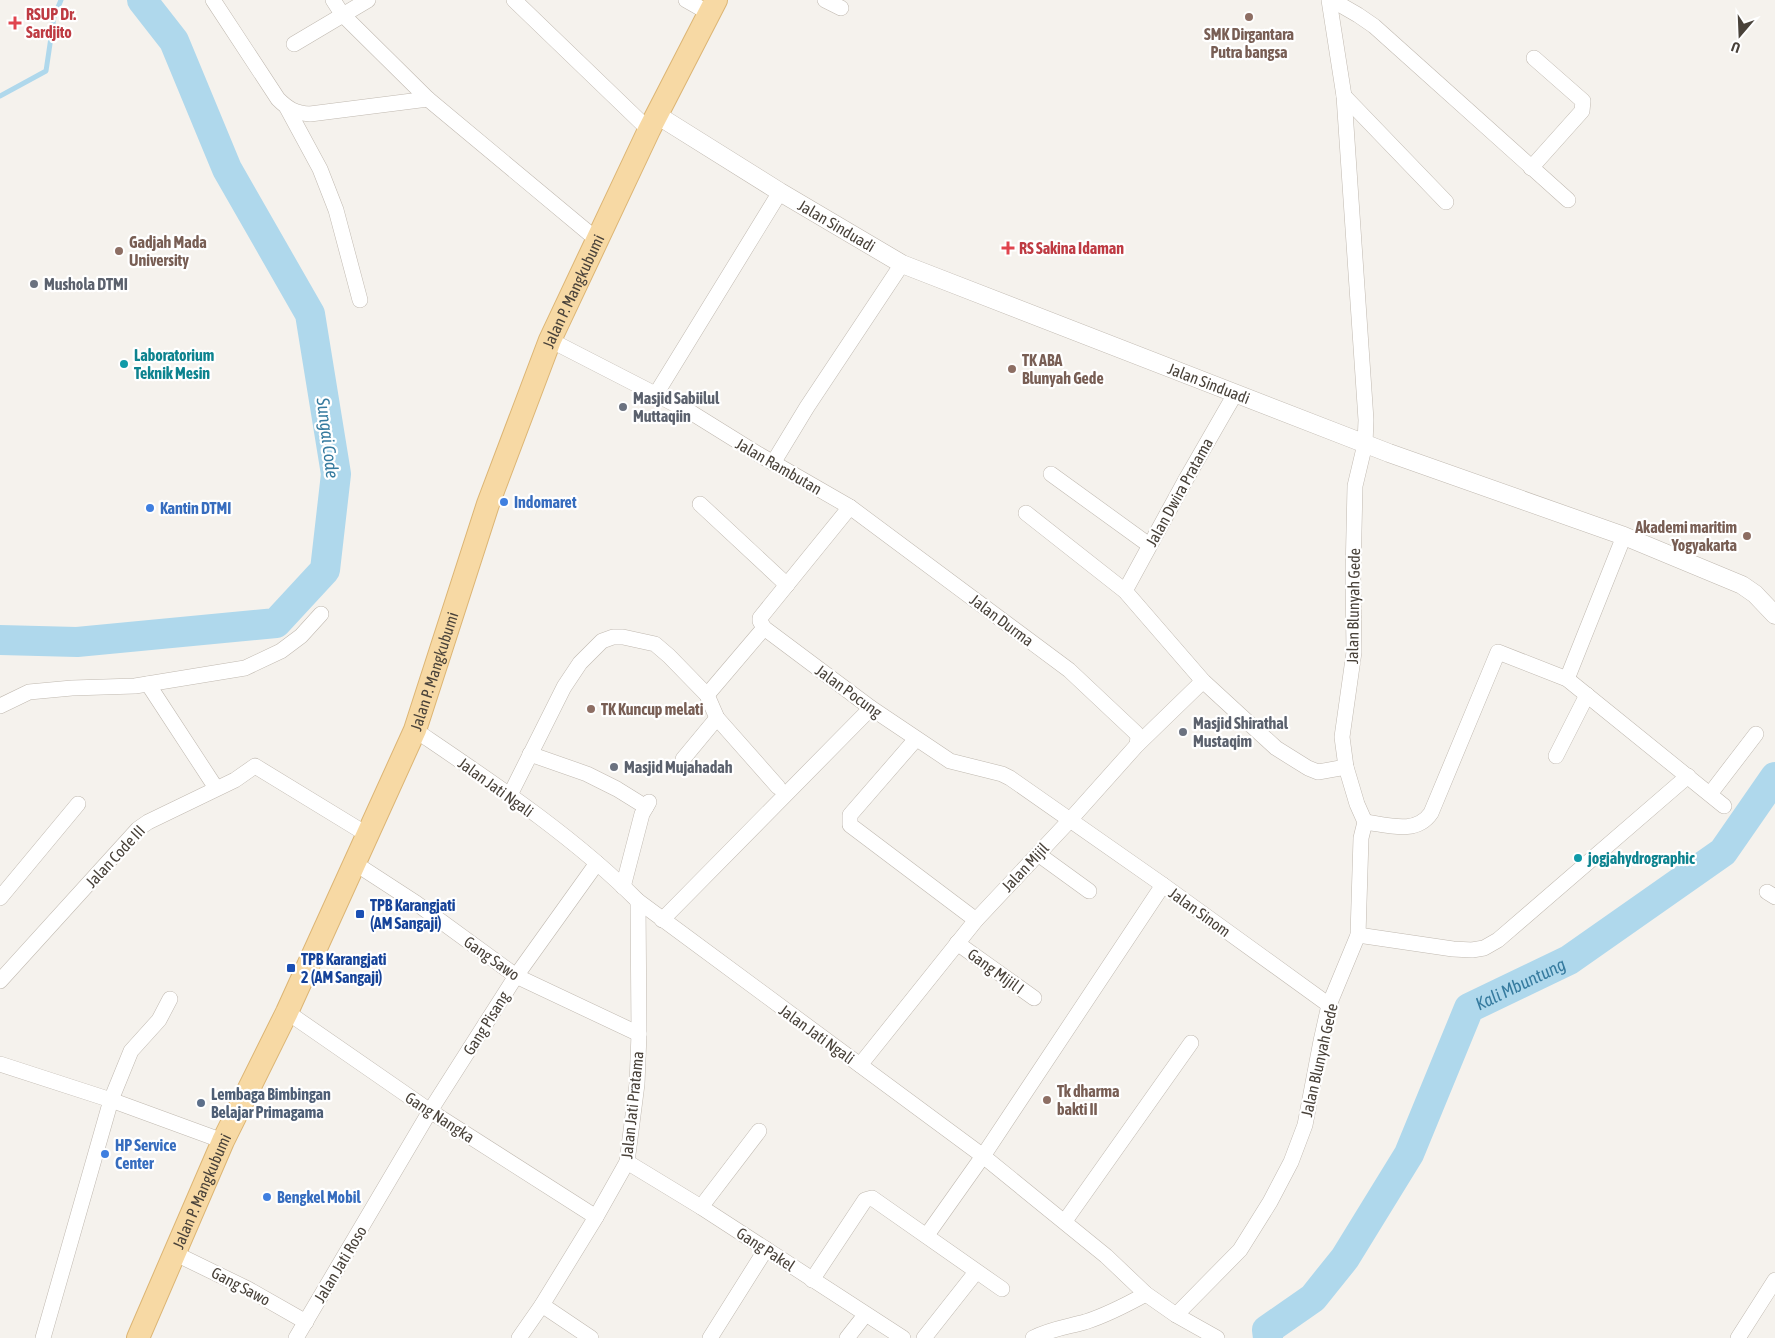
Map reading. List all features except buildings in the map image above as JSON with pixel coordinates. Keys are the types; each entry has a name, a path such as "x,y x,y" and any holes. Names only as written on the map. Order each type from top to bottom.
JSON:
{"main road":[{"name":"Jalan P. Mangkubumi","path":"138,1338 223,1142 287,1012 356,864 415,730 488,504 550,340 596,239 712,7"}],"street":[{"path":"213,0 278,99 287,108 320,169 336,210 360,300"},
{"path":"333,0 342,14 428,99 596,239"},
{"path":"294,44 368,0"},
{"path":"514,0 653,123"},
{"path":"686,0 712,7"},
{"path":"826,0 840,8"},
{"path":"1330,0 1374,26 1568,200"},
{"name":"Jalan Blunyah Gede","path":"1176,1315 1240,1250 1270,1202 1291,1162 1305,1125 1330,1006 1358,935 1361,838 1365,822 1357,804 1346,767 1342,737 1354,652 1355,486 1365,444 1366,420 1344,96 1330,0"},
{"path":"1531,168 1582,111 1584,106 1583,101 1534,58"},
{"path":"1344,96 1446,202"},
{"path":"287,108 297,113 310,114 428,99"},
{"name":"Jalan Sinduadi","path":"653,123 780,192 902,264 1365,444 1624,536 1742,585 1755,594 1775,615"},
{"path":"656,394 780,192"},
{"path":"773,463 807,407 902,264"},
{"name":"Jalan Rambutan","path":"550,340 692,413 773,463 850,507"},
{"name":"Jalan Dwira Pratama","path":"1125,591 1235,394"},
{"path":"1051,474 1149,545"},
{"path":"700,504 787,585"},
{"path":"707,695 764,628 760,618 850,507"},
{"name":"Jalan Durma","path":"850,507 1069,670 1136,733 1138,737 1136,745"},
{"path":"1026,513 1125,591 1203,681 1276,748 1302,765 1318,772 1346,767"},
{"path":"1567,680 1624,536"},
{"path":"0,706 29,692 148,684 245,668 281,651 301,636 321,614"},
{"name":"Jalan Pocung","path":"764,628 871,708 950,761 1002,774 1070,820"},
{"path":"510,795 564,687 580,663 602,641 613,637 624,637 655,644 669,656 707,695 717,718 778,787"},
{"path":"1365,822 1402,827 1416,826 1426,820 1431,813 1498,652 1567,680 1724,806"},
{"name":"Jalan Mijil","path":"860,1065 976,920 1070,820 1136,745 1203,681"},
{"path":"148,684 216,788"},
{"path":"1556,756 1587,695"},
{"path":"662,920 871,708"},
{"path":"683,760 717,718"},
{"name":"Jalan Jati Ngali","path":"415,730 510,795 597,863 638,901 662,920 983,1156 1065,1221 1146,1294 1176,1315 1216,1338"},
{"path":"1710,794 1756,734"},
{"path":"916,739 850,815 850,825 976,920"},
{"path":"530,754 587,774 647,805 638,826 623,887"},
{"name":"Jalan Code III","path":"0,981 138,829 148,822 235,780 255,766 368,835"},
{"path":"1358,935 1453,949 1472,950 1484,948 1498,940 1688,776"},
{"path":"0,898 78,804"},
{"name":"Jalan Sinom","path":"1070,820 1330,1006"},
{"path":"1038,854 1089,891"},
{"name":"Gang Pisang","path":"430,1111 516,976 597,863"},
{"name":"Gang Sawo","path":"356,864 416,903 516,976 639,1034"},
{"path":"926,1235 983,1156 1163,885"},
{"name":"Jalan Jati Pratama","path":"519,1338 542,1305 596,1218 628,1162 637,1084 639,1034 638,901"},
{"name":"Gang Mijil I","path":"957,943 1034,998"},
{"path":"43,1338 111,1100 131,1051 159,1020 170,999"},
{"name":"Gang Nangka","path":"287,1012 430,1111 596,1218"},
{"path":"1065,1221 1191,1043"},
{"path":"0,1064 111,1100 223,1142"},
{"name":"Jalan Jati Roso","path":"296,1338 430,1111"},
{"path":"701,1207 759,1131"},
{"name":"Gang Pakel","path":"628,1162 903,1338"},
{"path":"812,1280 864,1200 872,1198 1002,1289"},
{"path":"710,1338 766,1249"},
{"name":"Gang Sawo","path":"174,1253 248,1289 306,1322"},
{"path":"924,1338 976,1272"},
{"path":"1738,1338 1775,1280"},
{"path":"1033,1338 1051,1330 1113,1312 1146,1294"},
{"path":"542,1305 591,1338"},
{"path":"847,1338 865,1315"}],"waterway":[{"path":"0,96 46,71 54,17 61,0"},
{"name":"Sungai Code","path":"0,640 77,642 276,623 325,570 336,474 310,314 227,169 174,41 142,0"},
{"name":"Kali Mbuntung","path":"1268,1338 1267,1330 1313,1298 1345,1258 1409,1154 1469,1008 1569,960 1723,852 1775,777"}],"place":[{"name":"SMK Dirgantara Putra bangsa","path":"1249,17"},
{"name":"RSUP Dr. Sardjito","path":"15,23"},
{"name":"RS Sakina Idaman","path":"1008,248"},
{"name":"Gadjah Mada University","path":"119,251"},
{"name":"Mushola DTMI","path":"34,284"},
{"name":"Laboratorium Teknik Mesin","path":"124,364"},
{"name":"TK ABA Blunyah Gede","path":"1012,369"},
{"name":"Masjid Sabiilul Muttaqiin","path":"623,407"},
{"name":"Indomaret","path":"504,502"},
{"name":"Kantin DTMI","path":"150,508"},
{"name":"Akademi maritim Yogyakarta","path":"1747,536"},
{"name":"TK Kuncup melati","path":"591,709"},
{"name":"Masjid Shirathal Mustaqim","path":"1183,732"},
{"name":"Masjid Mujahadah","path":"614,767"},
{"name":"jogjahydrographic","path":"1578,858"},
{"name":"TPB Karangjati (AM Sangaji)","path":"360,914"},
{"name":"TPB Karangjati 2 (AM Sangaji)","path":"291,968"},
{"name":"Tk dharma bakti II","path":"1047,1100"},
{"name":"Lembaga Bimbingan Belajar Primagama","path":"201,1103"},
{"name":"HP Service Center","path":"105,1154"},
{"name":"Bengkel Mobil","path":"267,1197"}]}
